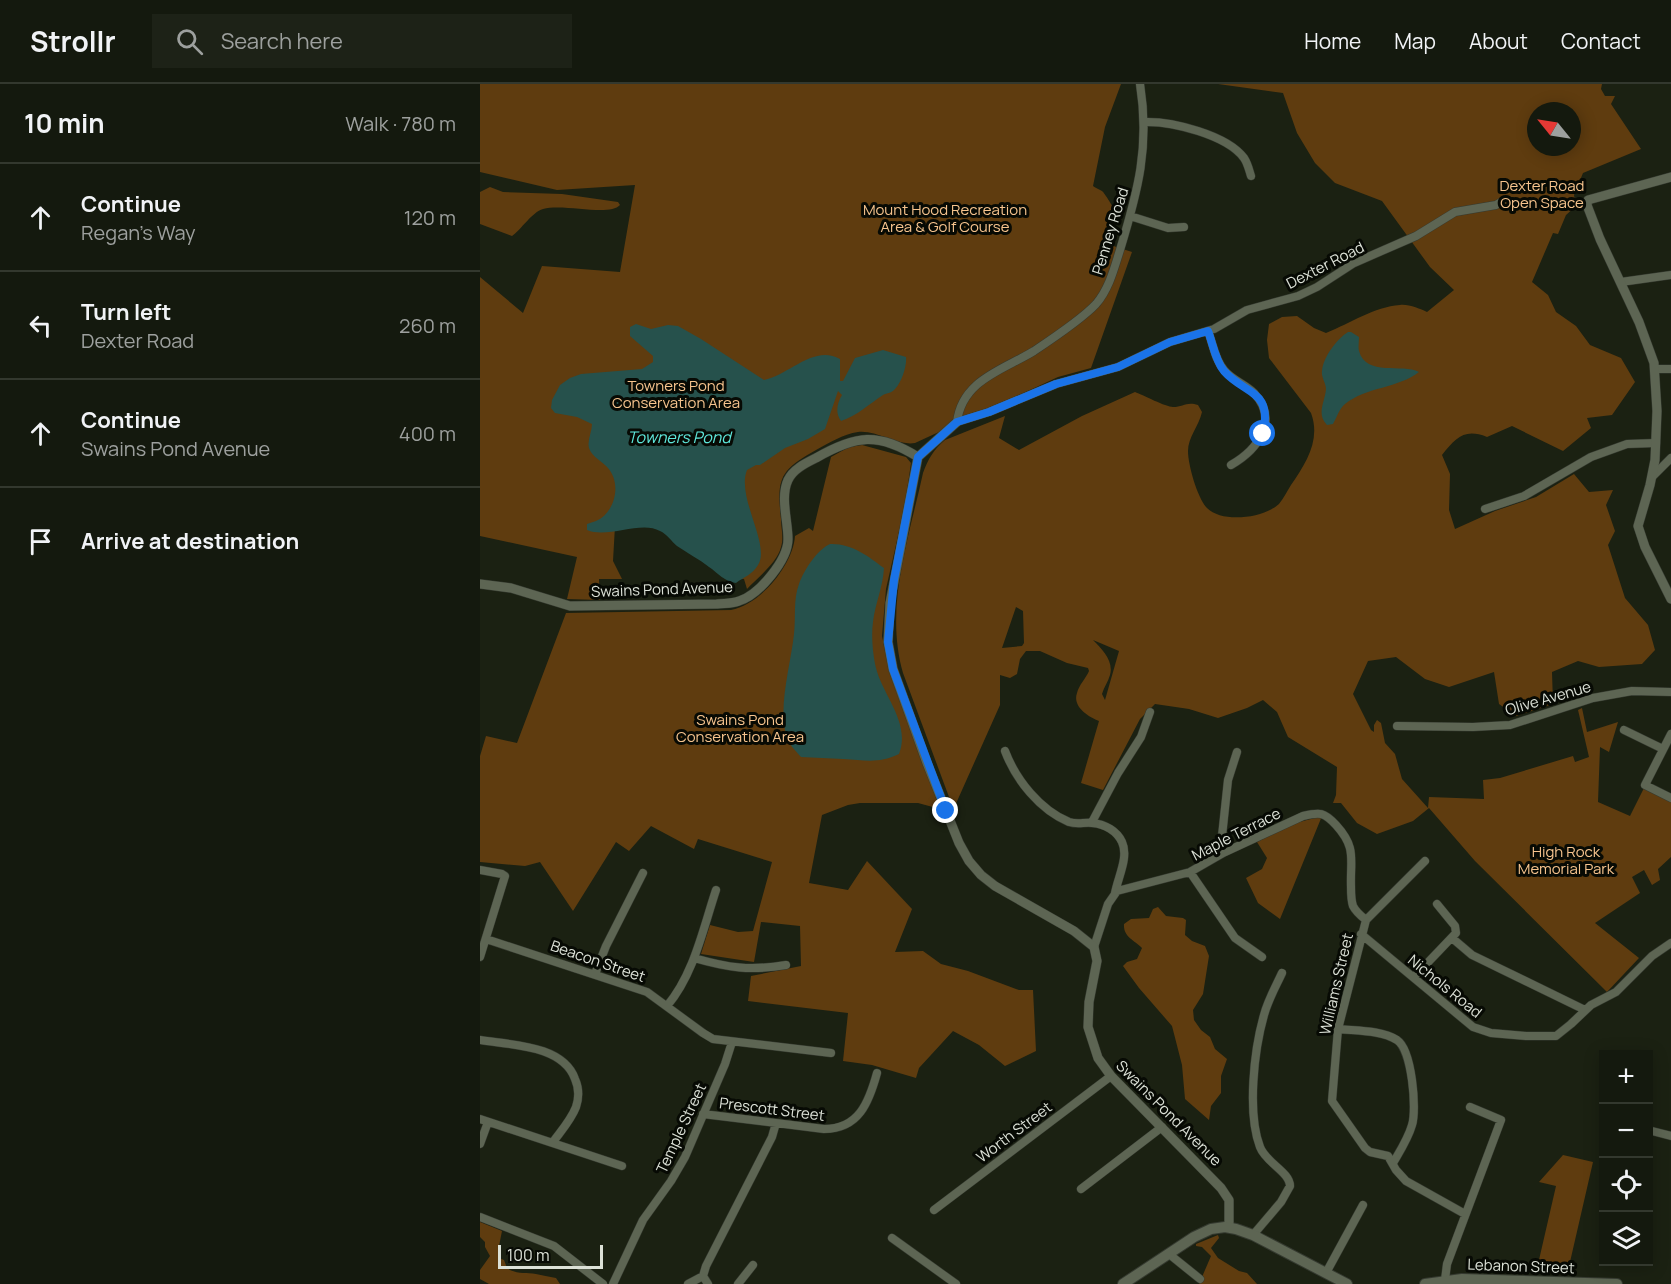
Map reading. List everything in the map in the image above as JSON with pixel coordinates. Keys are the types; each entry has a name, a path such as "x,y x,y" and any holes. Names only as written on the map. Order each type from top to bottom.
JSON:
{"main road":[{"path":"1123,1284 1203,1232 1229,1227 1253,1235 1342,1283"},
{"name":"Lebanon Street","path":"1425,1284 1445,1280 1616,1284"}],"street":[{"name":"Penney Road","path":"957,422 964,399 978,382 1034,350 1095,305 1110,280 1141,174 1144,122 1140,84"},
{"path":"1144,122 1175,125 1225,142 1242,156 1251,176"},
{"path":"1671,177 1606,194 1588,201 1587,205 1600,239 1639,322 1655,369 1658,411 1656,443 1652,477 1638,526 1645,547 1671,599"},
{"name":"Dexter Road","path":"957,422 989,412 1056,384 1118,367 1170,342 1208,331 1247,310 1306,293 1354,263 1416,237 1455,212 1496,205 1501,202"},
{"path":"1130,216 1168,228 1184,227"},
{"path":"1621,282 1671,275"},
{"path":"1208,331 1219,363 1229,376 1253,392 1264,411 1264,425 1259,441 1246,456 1231,465"},
{"path":"1655,369 1671,369"},
{"path":"957,422 918,457 890,603 888,642 893,669 935,782 969,861 995,886 1074,931 1094,947 1123,864 1122,842 1115,832 1092,822 1077,824 1068,822 1032,795 1018,779 1005,751"},
{"name":"Swains Pond Avenue","path":"480,584 511,588 570,606 738,602 757,590 785,554 788,540 785,491 789,478 800,468 836,446 864,438 887,443 918,457"},
{"path":"1485,509 1524,496 1591,457 1627,444 1656,443"},
{"path":"1652,477 1671,458"},
{"name":"Olive Avenue","path":"1397,726 1510,725 1593,698 1632,691 1671,692"},
{"path":"1092,822 1141,737 1150,712"},
{"path":"1624,730 1663,749"},
{"path":"1669,797 1645,785 1671,734"},
{"path":"1217,856 1222,836 1228,780 1237,752"},
{"name":"Maple Terrace","path":"1115,892 1190,872 1217,856 1303,816 1322,813 1333,822 1350,843 1353,906 1366,920"},
{"name":"Williams Street","path":"1425,861 1366,920 1338,1029 1332,1101 1365,1148 1371,1152 1388,1156 1406,1181 1465,1214"},
{"path":"480,870 505,876 480,957"},
{"path":"1190,872 1235,938 1262,957"},
{"path":"595,974 643,873"},
{"path":"667,1006 681,985 694,958 716,890"},
{"path":"1414,977 1456,933 1455,926 1437,904"},
{"name":"Nichols Road","path":"1361,934 1473,1027 1491,1033 1526,1036 1556,1036 1592,1005 1616,992 1652,956 1671,943"},
{"path":"1452,938 1472,955 1585,1011"},
{"name":"Beacon Street","path":"486,939 647,992 713,1038 831,1053"},
{"name":"Swains Pond Avenue","path":"1094,947 1097,961 1089,1002 1088,1027 1098,1058 1111,1076 1204,1169 1226,1195 1230,1205 1229,1227"},
{"path":"694,958 750,969 786,965"},
{"path":"1253,1235 1284,1197 1290,1186 1290,1181 1268,1161 1261,1149 1255,1127 1252,1097 1260,1031 1264,1015 1282,973"},
{"path":"1338,1029 1387,1036 1398,1041 1405,1051 1412,1081 1413,1118 1411,1128 1393,1163"},
{"path":"480,1040 550,1053 562,1060 572,1071 578,1091 576,1106 570,1119 553,1142"},
{"name":"Temple Street","path":"613,1284 639,1227 677,1171 728,1058 732,1042"},
{"name":"Prescott Street","path":"703,1114 824,1129 845,1126 856,1117 868,1101 877,1073"},
{"name":"Worth Street","path":"934,1210 1111,1076"},
{"path":"1445,1280 1446,1264 1501,1120 1470,1107"},
{"path":"480,1144 484,1120 622,1166"},
{"path":"708,1284 703,1276 705,1266 772,1137 776,1123"},
{"path":"1081,1189 1162,1127"},
{"path":"1653,1131 1671,1136"},
{"path":"1326,1273 1363,1205"},
{"path":"480,1217 554,1246 603,1284"},
{"path":"892,1238 956,1284"},
{"path":"1169,1254 1200,1279"},
{"path":"738,1284 753,1265"},
{"path":"688,1284 703,1276"}],"green space":[{"path":"480,84 1121,84 1105,127 1093,186 1103,192 1116,213 1104,243 1132,252 1091,368 1058,377 915,443 901,442 873,433 858,432 836,439 804,457 794,464 783,477 780,494 782,540 779,553 747,589 744,579 729,578 662,527 615,526 613,561 622,579 599,579 600,600 567,599 577,557 480,536 480,277 523,313 542,266 620,272 635,185 557,190 480,172"},
{"path":"1218,84 1602,84 1601,89 1605,96 1615,96 1611,104 1641,149 1583,173 1574,195 1576,206 1566,215 1558,234 1553,233 1532,282 1548,295 1556,312 1576,326 1590,345 1621,358 1635,382 1612,415 1587,418 1591,428 1563,451 1512,426 1487,437 1479,434 1461,436 1442,455 1450,474 1449,510 1455,529 1495,511 1536,497 1574,474 1589,492 1613,490 1606,505 1615,531 1608,545 1625,598 1648,625 1655,650 1642,664 1599,667 1578,661 1552,672 1553,704 1516,716 1499,704 1494,672 1449,687 1425,679 1396,657 1368,661 1353,694 1371,730 1374,732 1377,720 1381,723 1385,743 1395,754 1402,779 1428,808 1429,797 1484,799 1483,780 1500,778 1573,756 1575,762 1589,757 1578,710 1582,708 1587,732 1618,722 1609,752 1600,747 1598,802 1630,816 1644,788 1671,801 1671,857 1658,869 1660,880 1652,885 1644,870 1632,877 1640,893 1595,923 1639,958 1607,992 1475,861 1429,808 1413,821 1377,834 1357,823 1341,803 1333,803 1336,795 1337,767 1288,737 1277,712 1263,700 1218,718 1189,709 1155,704 1140,719 1103,790 1081,783 1099,721 1086,714 1077,703 1077,693 1089,671 1088,668 1067,663 1040,651 1026,651 1020,659 1017,674 1010,678 1000,675 1000,705 954,808 903,673 896,623 901,573 923,473 932,455 945,440 1005,416 999,438 1019,450 1082,416 1135,392 1170,406 1194,404 1198,405 1202,412 1190,441 1188,457 1199,496 1206,507 1222,516 1253,516 1279,504 1307,460 1314,433 1311,413 1269,358 1267,340 1269,324 1282,317 1297,316 1326,333 1390,306 1407,305 1427,312 1454,290 1430,267 1382,201 1335,183 1315,163 1297,133 1283,93","holes":["1016,607 1023,611 1024,643 1022,646 1002,648","1093,640 1119,651 1105,700 1102,694 1111,670 1106,656"]},
{"path":"490,187 503,192 562,194 618,202 620,205 606,210 543,209 512,236 480,224 480,192"},
{"name":"Swains Pond Conservation Area","path":"862,445 906,457 911,463 905,505 886,589 882,636 889,670 940,809 918,803 860,803 822,815 809,883 848,890 867,861 912,909 895,952 923,951 941,964 968,971 1019,990 1033,990 1036,1051 1005,1066 979,1045 953,1031 919,1068 916,1078 872,1065 843,1061 848,1013 748,1001 751,976 801,966 800,926 761,922 754,962 701,954 710,925 738,932 753,931 772,862 698,839 694,849 651,826 629,851 616,842 573,911 540,862 525,866 480,862 480,756 486,736 517,743 566,613 731,610 742,607 763,592 782,571 793,547 795,536 809,528 813,531 831,457 849,447"},
{"path":"1322,816 1280,919 1258,903 1246,878 1262,869 1267,858 1257,842 1292,824"},
{"path":"1158,907 1166,916 1186,920 1185,935 1192,941 1205,946 1209,956 1203,994 1193,1010 1194,1020 1210,1037 1215,1049 1227,1059 1221,1076 1221,1093 1211,1106 1209,1120 1185,1099 1182,1065 1172,1026 1123,966 1137,959 1142,948 1127,935 1124,924 1131,919 1149,918 1153,909"},
{"path":"1563,1155 1593,1162 1567,1275 1536,1273 1556,1186 1539,1182"},
{"path":"480,1222 502,1231 498,1251 499,1258 504,1260 507,1268 556,1278 560,1284 489,1284 480,1279 480,1270 490,1256 485,1242 480,1237"},
{"path":"1218,1235 1219,1238 1211,1248 1218,1258 1239,1271 1247,1273 1257,1284 1199,1284 1211,1256 1196,1244"}],"water":[{"name":"Towners Pond","path":"636,324 651,329 668,325 678,326 764,380 821,355 830,355 840,359 840,381 843,381 855,358 883,350 906,357 902,378 892,391 841,421 837,408 842,395 838,391 825,429 747,470 746,493 761,556 754,571 736,583 725,579 677,546 662,532 652,528 605,532 587,530 587,524 603,517 608,512 614,497 615,482 608,468 590,451 592,424 577,417 555,413 551,408 552,400 560,385 570,378 581,374 642,369 653,362 653,356 630,336 630,327"},
{"path":"1348,332 1359,337 1359,351 1369,364 1419,372 1402,381 1353,398 1343,406 1333,424 1327,425 1322,417 1326,389 1322,373 1323,366 1331,349"},
{"path":"830,544 852,548 884,568 873,622 873,651 879,678 899,721 902,743 899,754 884,759 801,757 787,738 783,711 794,634 797,590 811,561"}],"route":[{"path":"946,811 893,669 888,642 894,580 918,457 957,422 979,416 1076,377 1118,367 1170,342 1208,331 1224,371 1253,392 1262,405 1265,419 1263,434"}],"park label":[{"name":"Dexter Road Open Space","path":"1542,194"},
{"name":"Mount Hood Recreation Area & Golf Course","path":"945,218"},
{"name":"Towners Pond Conservation Area","path":"676,394"},
{"name":"High Rock Memorial Park","path":"1566,860"}]}
